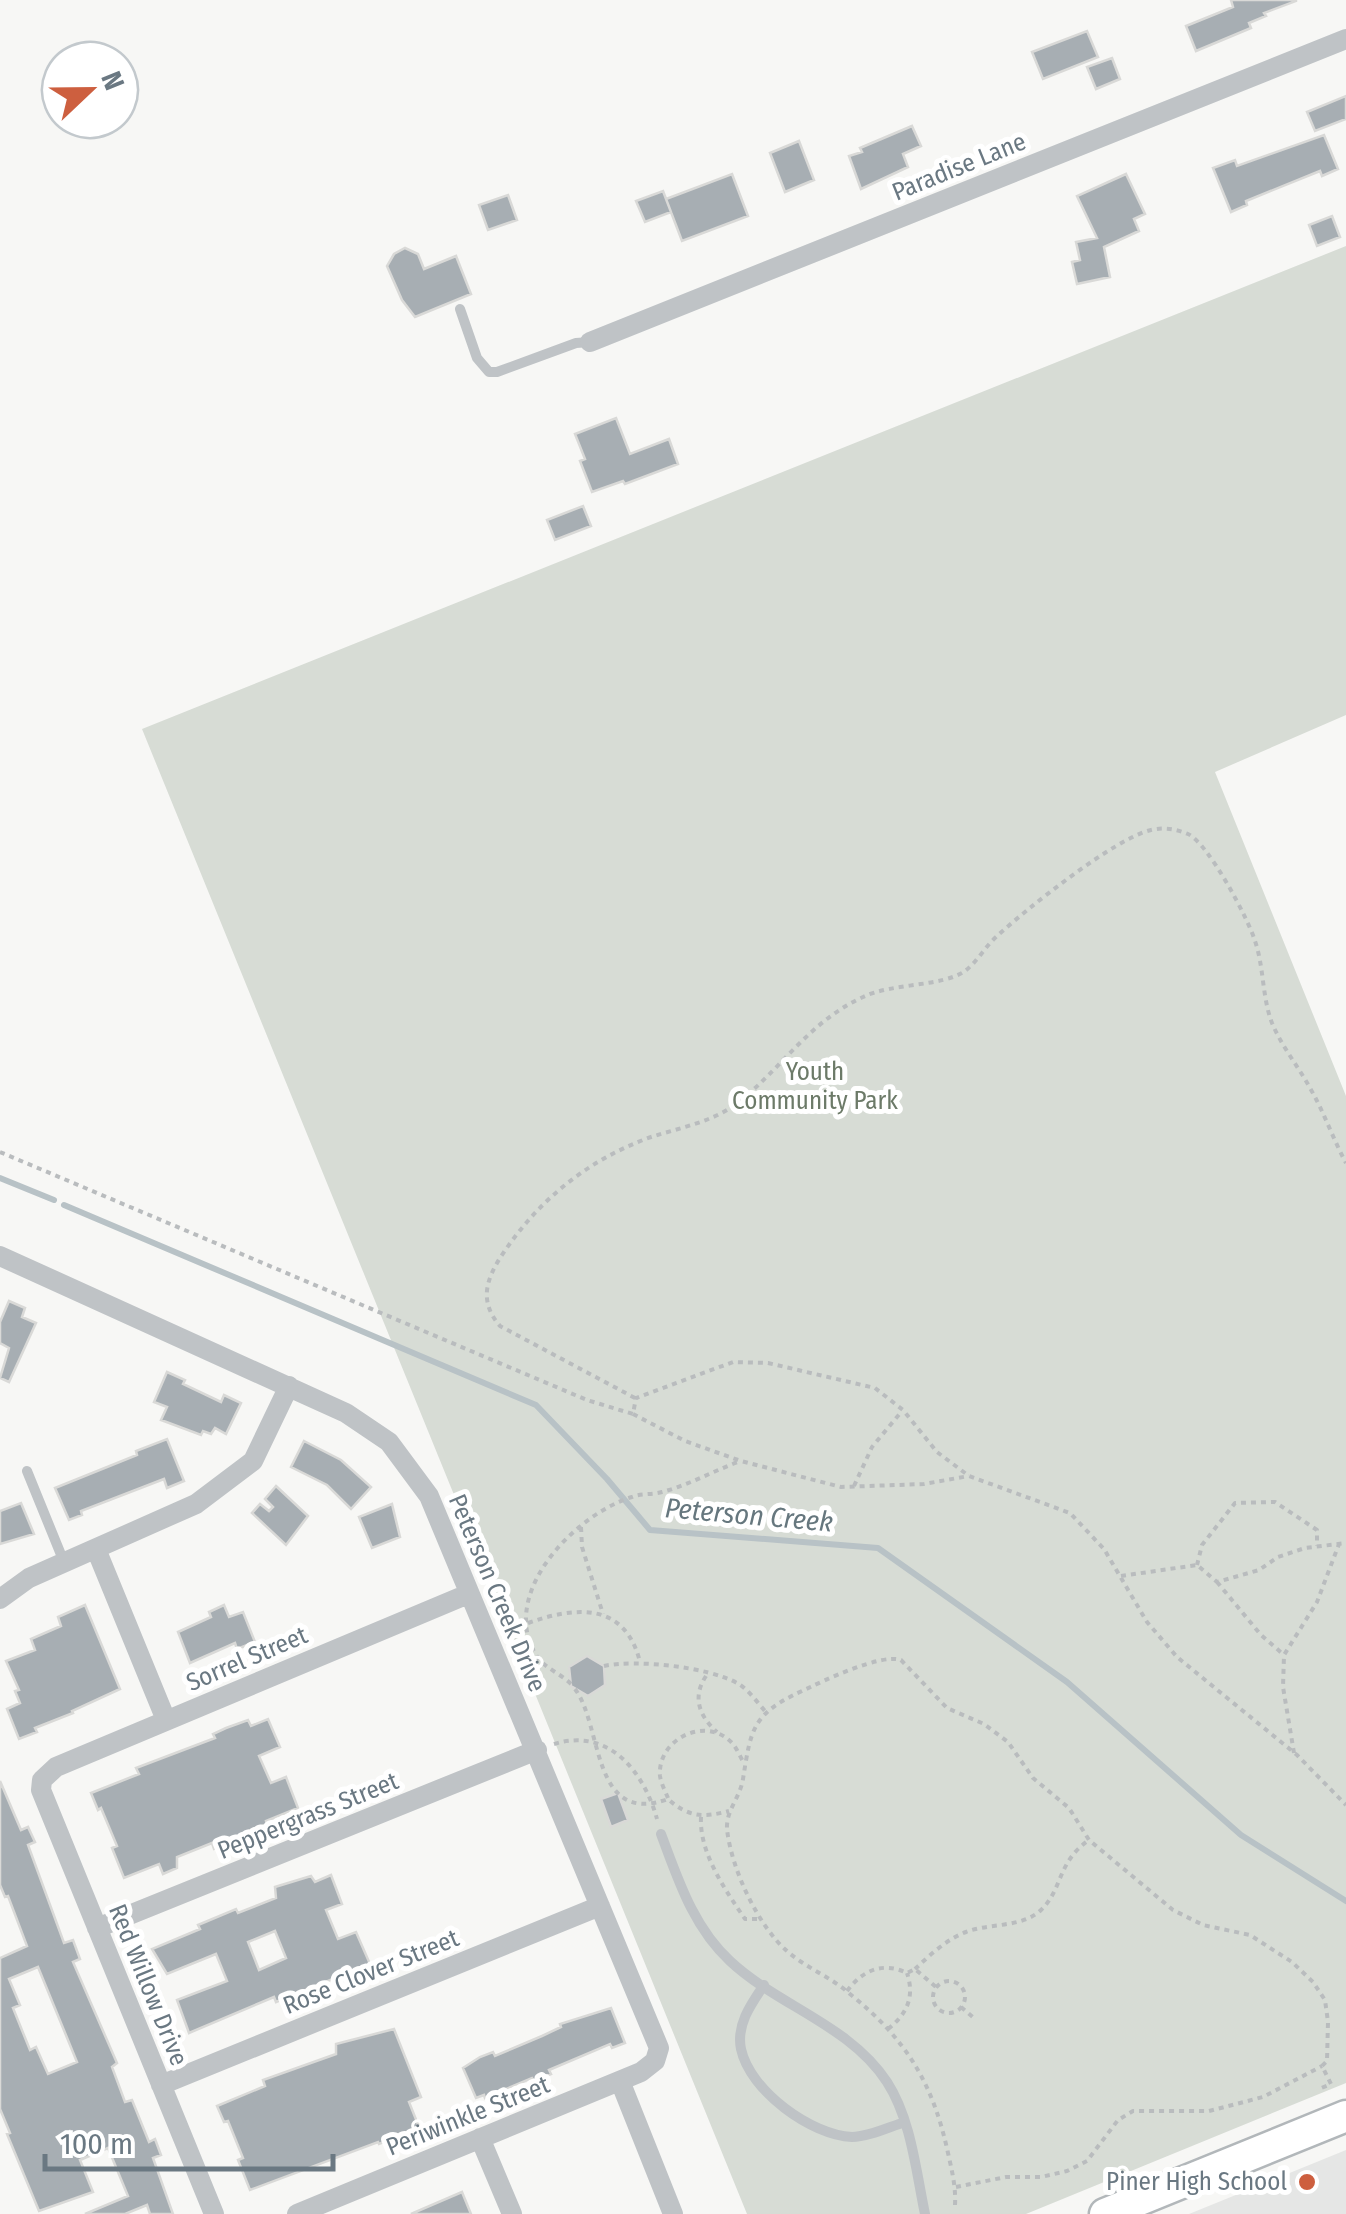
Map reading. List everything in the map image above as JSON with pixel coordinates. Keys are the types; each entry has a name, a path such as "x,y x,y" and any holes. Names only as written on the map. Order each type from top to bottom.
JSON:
{"main road":[{"path":"1105,2214 1346,2116"}],"street":[{"name":"Paradise Lane","path":"590,342 1346,40"},
{"name":"Peterson Creek Drive","path":"0,1256 346,1412 389,1442 429,1496 475,1600 659,2048 655,2061"},
{"path":"0,1599 29,1578 196,1504 240,1473 253,1461 290,1386"},
{"path":"96,1549 166,1720"},
{"name":"Sorrel Street","path":"46,1775 166,1720 470,1596"},
{"name":"Peppergrass Street","path":"98,1928 537,1750"},
{"name":"Red Willow Drive","path":"46,1775 42,1790 214,2214"},
{"name":"Rose Clover Street","path":"161,2084 600,1906"},
{"name":"Periwinkle Street","path":"296,2214 620,2081 655,2061"},
{"path":"620,2081 673,2214"},
{"path":"480,2138 512,2214"}],"lane":[{"path":"460,310 477,358 489,372 576,343 590,342"},
{"path":"27,1471 64,1562"},
{"path":"661,1834 701,1928 730,1962 858,2046 888,2083 905,2122 925,2214"},
{"path":"764,1985 742,2022 741,2050 757,2083 815,2128 854,2137 905,2122"}],"path":[{"path":"1346,1164 1311,1090 1285,1050 1271,1018 1256,943 1246,917 1204,844 1190,834 1170,828 1149,830 1128,839 1030,908 994,938 964,971 864,996 827,1018 736,1104 619,1152 550,1195 518,1231 494,1269 485,1292 489,1314 500,1326 636,1398 733,1362 768,1363 875,1388 902,1410 938,1452 969,1476 1070,1514 1104,1549 1147,1622 1177,1657 1294,1753 1346,1805"},
{"path":"0,1152 586,1400 633,1414 684,1441 741,1461 841,1487 924,1484 969,1476"},
{"path":"633,1414 636,1398"},
{"path":"854,1486 872,1447 902,1410"},
{"path":"668,1799 642,1804 626,1799 611,1786 582,1698 573,1686 538,1659 531,1645 529,1595 535,1576 581,1526 632,1496 663,1492 741,1461"},
{"path":"1197,1564 1202,1545 1236,1502 1275,1502 1317,1530 1317,1547"},
{"path":"581,1526 582,1547 603,1614 631,1638 640,1662"},
{"path":"1218,1582 1259,1570 1278,1557 1346,1543"},
{"path":"1294,1753 1283,1686 1284,1655 1317,1602 1339,1544"},
{"path":"1121,1576 1197,1564 1284,1655"},
{"path":"528,1623 569,1611 603,1614"},
{"path":"955,2205 956,2187 934,2097 923,2076 888,2030 847,1991 784,1949 760,1919 731,1848 727,1827 746,1748 765,1711 794,1694 892,1657 902,1660 946,1708 984,1724 1008,1742 1033,1778 1070,1808 1089,1840 1172,1910 1202,1925 1234,1930 1259,1940 1313,1982 1327,2008 1327,2061 1262,2097 1210,2111 1133,2111 1118,2120 1087,2161 1067,2171 956,2187"},
{"path":"604,1666 640,1662 708,1674 742,1685 765,1711"},
{"path":"708,1674 698,1688 699,1709 706,1722 732,1742 744,1763"},
{"path":"717,1732 701,1730 680,1736 667,1748 660,1778 668,1799 688,1813 701,1817 729,1811"},
{"path":"537,1750 562,1742 594,1743 616,1751 638,1774 653,1804 661,1834"},
{"path":"701,1817 706,1844 728,1894 746,1919 760,1919"},
{"path":"847,1991 865,1972 889,1968 906,1973 955,1937 1022,1920 1043,1909 1065,1863 1089,1840"},
{"path":"915,1969 936,1987"},
{"path":"888,2030 906,2011 910,1983 906,1973"},
{"path":"944,1981 959,1984 965,1998 961,2007 951,2013 940,2011 932,1997 936,1987 944,1981"},
{"path":"961,2007 974,2018"},
{"path":"1320,2089 1331,2084 1322,2066"}],"shaded area":[{"name":"Piner High School","path":"1346,2150 1346,2214 1189,2214"}],"green space":[{"name":"Youth Community Park","path":"1346,246 1346,715 1215,772 1346,1096 1346,2083 1026,2214 747,2214 142,729"}],"building":[{"path":"1231,0 1296,1 1264,13 1266,16 1249,23 1251,28 1196,51 1186,26 1233,7"},
{"path":"1087,31 1098,57 1043,79 1032,52"},
{"path":"1112,58 1120,79 1096,89 1087,67"},
{"path":"1346,96 1346,119 1315,131 1307,112"},
{"path":"912,126 921,146 903,154 908,167 861,189 849,156"},
{"path":"1324,135 1338,169 1322,176 1320,171 1246,201 1247,205 1231,212 1213,168 1235,160 1237,166"},
{"path":"799,141 814,180 785,192 770,153"},
{"path":"732,174 748,216 682,241 666,199"},
{"path":"1126,174 1145,214 1134,219 1139,231 1104,247 1110,277 1077,284 1072,262 1080,260 1076,242 1097,238 1077,196"},
{"path":"663,191 671,212 645,222 636,201"},
{"path":"508,195 517,220 488,230 479,205"},
{"path":"1332,216 1340,237 1317,246 1309,225"},
{"path":"405,248 418,254 424,269 456,256 471,294 415,317 402,300 387,266 394,254"},
{"path":"616,418 630,454 669,439 678,464 592,492 575,434"},
{"path":"583,506 591,526 555,540 547,520"},
{"path":"9,1301 25,1308 22,1317 36,1323 9,1382 0,1378 9,1348 0,1343 0,1322"},
{"path":"167,1372 221,1402 224,1395 241,1403 226,1434 215,1428 211,1434 203,1431 201,1435 161,1420 167,1407 154,1402"},
{"path":"167,1439 184,1481 167,1488 164,1479 81,1511 82,1515 69,1520 55,1488"},
{"path":"304,1441 341,1460 371,1487 351,1509 327,1485 291,1467"},
{"path":"276,1486 308,1516 286,1545 252,1513 260,1504 269,1511 273,1507 265,1499"},
{"path":"21,1503 34,1534 0,1544 0,1511"},
{"path":"392,1504 400,1537 372,1548 359,1517"},
{"path":"85,1605 120,1689 19,1739 7,1709 20,1703 15,1691 19,1690 6,1661 35,1650 31,1639 61,1626 58,1617"},
{"path":"224,1605 229,1617 243,1612 255,1642 237,1649 235,1643 190,1663 178,1632 211,1617 209,1612"},
{"path":"587,1656 604,1666 605,1685 588,1696 571,1686 569,1667"},
{"path":"268,1719 280,1747 259,1756 271,1783 286,1777 298,1808 248,1831 250,1836 214,1849 212,1843 177,1857 177,1868 163,1874 159,1864 124,1878 112,1848 117,1846 91,1793 139,1774 136,1768 215,1738 213,1734 226,1728 248,1720 251,1726"},
{"path":"0,1781 21,1830 28,1827 35,1842 28,1845 64,1943 73,1940 80,1959 73,1962 117,2063 112,2067 125,2102 132,2100 149,2142 155,2139 161,2155 153,2158 173,2214 150,2214 147,2205 125,2214 85,2214 128,2196 108,2148 80,2160 93,2192 39,2211 0,2109 0,1958 27,1946 0,1885","holes":["38,1967 77,2062 48,2074 36,2047 30,2050 13,2008 20,2005 9,1979"]},
{"path":"618,1793 628,1820 611,1827 601,1799"},
{"path":"331,1875 342,1904 326,1910 338,1939 356,1932 370,1964 276,2002 274,1997 189,2033 177,2000 227,1981 216,1954 167,1974 152,1949 236,1909 238,1913 276,1898 275,1887 311,1876 315,1882","holes":["275,1931 286,1958 259,1970 248,1942"]},
{"path":"611,2008 625,2043 612,2048 610,2044 549,2070 551,2074 534,2081 532,2078 485,2098 476,2098 463,2068 480,2057 493,2052 495,2056 542,2036 561,2027 560,2024"},
{"path":"394,2029 421,2097 409,2102 418,2133 378,2142 250,2190 238,2160 243,2158 228,2121 224,2122 217,2106 265,2086 263,2080 336,2054 336,2044"},
{"path":"462,2192 471,2214 411,2214"}],"waterway":[{"name":"Peterson Creek","path":"0,1178 54,1200"},
{"name":"Peterson Creek","path":"64,1205 536,1405 650,1530 878,1548 1067,1682 1241,1835 1346,1901"}],"place":[{"name":"Piner High School","path":"1307,2182"}]}
